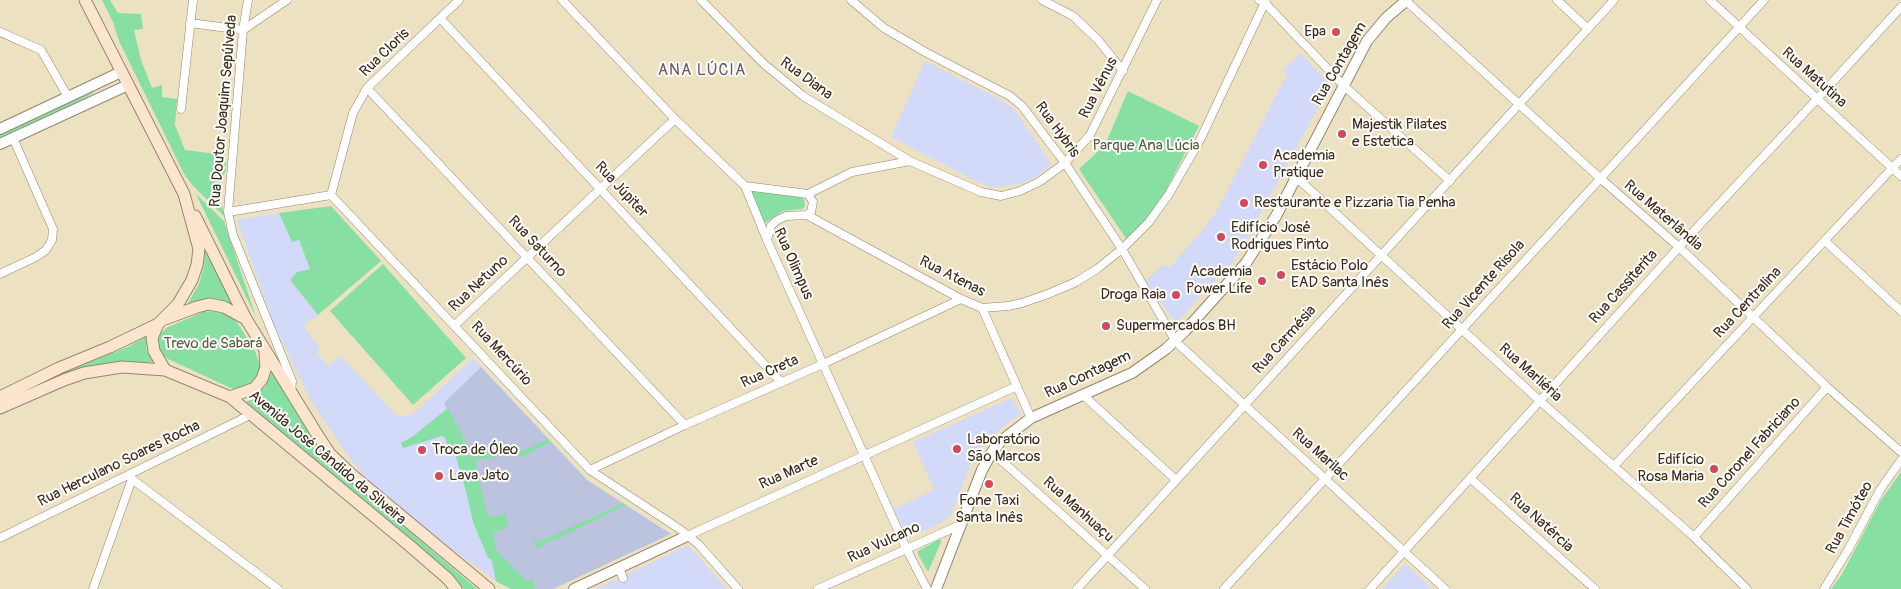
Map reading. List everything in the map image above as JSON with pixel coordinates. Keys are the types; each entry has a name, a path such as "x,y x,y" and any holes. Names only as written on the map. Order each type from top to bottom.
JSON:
{"main road":[{"path":"85,0 184,194 199,249 197,265 192,280 178,304 160,322 152,338 154,351 165,370"},
{"name":"Avenida José Cândido da Silveira","path":"184,194 246,319 330,454 351,474 489,589"},
{"path":"0,397 59,368 110,347 160,322 196,307 210,304 224,307 246,319"},
{"path":"230,397 255,388 262,379 266,367 265,351"},
{"name":"Avenida José Cândido da Silveira","path":"0,408 84,373 122,368 165,370 230,397 410,546 448,579 456,589"}],"street":[{"path":"181,109 192,0"},
{"name":"Rua Doutor Joaquim Sepúlveda","path":"248,0 243,30 228,212 233,235 292,381 291,393"},
{"path":"190,23 243,30 287,0"},
{"name":"Rua Cloris","path":"331,195 354,114 367,88 459,0"},
{"name":"Rua Olimpus","path":"562,0 675,119 745,186 767,240 926,589"},
{"name":"Rua Diana","path":"701,0 764,64 803,96 910,161"},
{"path":"1042,0 1073,16 1098,40 1123,71"},
{"name":"Rua Vênus","path":"910,161 981,192 1001,196 1020,191 1039,182 1065,163 1090,135 1157,0"},
{"name":"Rua Contagem","path":"936,589 982,470 992,452 1011,431 1031,418 1132,373 1176,342 1246,263 1266,232 1372,34 1406,0"},
{"name":"Rua Materlândia","path":"1406,0 1518,105 1679,247 1827,387 1901,452"},
{"path":"1557,0 1588,28"},
{"name":"Rua Carmésia","path":"1077,589 1614,0"},
{"name":"Rua Matutina","path":"1710,0 1901,176"},
{"name":"Rua Vicente Risola","path":"1224,589 1764,0"},
{"name":"Rua Hybris","path":"851,1 884,28 1010,96 1022,106 1065,163 1122,249 1176,342"},
{"path":"1264,1 1343,86 1450,181"},
{"name":"Rua Atenas","path":"807,215 961,299 982,308 1008,306 1048,294 1076,282 1097,269 1122,249 1149,222 1169,194 1200,140 1264,1"},
{"name":"Rua Cassiterita","path":"1370,589 1679,247 1901,7"},
{"name":"Rua Júpiter","path":"440,18 781,382"},
{"path":"0,32 42,50 68,97"},
{"path":"0,128 121,72"},
{"path":"0,144 128,85"},
{"name":"Rua Saturno","path":"367,88 685,425"},
{"name":"Rua Netuno","path":"455,326 675,119"},
{"path":"0,274 36,257 46,250 52,240 53,229 13,138"},
{"name":"Rua Centralina","path":"1614,466 1901,159"},
{"path":"745,186 808,194 852,172 910,161"},
{"name":"Rua Marliéria","path":"1296,177 1540,401 1694,537 1747,589"},
{"path":"767,240 771,226 779,219 786,216 807,215 813,208 813,202 808,194"},
{"path":"228,212 331,195"},
{"name":"Rua Mercúrio","path":"331,195 590,470 699,545 738,589"},
{"path":"1825,241 1901,311"},
{"name":"Rua Creta","path":"590,470 961,299"},
{"path":"982,308 1031,418"},
{"name":"Rua Marilac","path":"1176,342 1445,589"},
{"name":"Rua Marte","path":"574,589 1017,386"},
{"name":"Rua Coronel Fabriciano","path":"1694,537 1827,387"},
{"path":"1083,395 1176,480"},
{"name":"Rua Herculano Soares Rocha","path":"0,538 131,476 250,415"},
{"name":"Rua Manhuaçu","path":"992,452 1145,589"},
{"name":"Rua Timóteo","path":"1824,589 1835,573 1880,490 1901,460"},
{"path":"93,589 131,476 278,589"},
{"name":"Rua Natércia","path":"1470,478 1595,589"},
{"name":"Rua Vulcano","path":"818,589 962,524"},
{"path":"618,568 623,578"}],"shaded area":[{"path":"1301,53 1329,84 1325,95 1233,261 1176,323 1146,281 1163,264 1169,268 1201,232 1218,209 1287,74 1282,71"},
{"path":"925,61 1001,100 1015,110 1051,164 1038,176 1023,183 992,188 891,137"},
{"path":"279,213 292,242 299,239 310,269 290,280 318,315 303,325 320,349 316,352 328,366 341,356 395,414 407,416 414,413 473,358 587,480 671,534 511,589 496,581 437,538 376,489 351,460 311,401 274,325 237,220"},
{"path":"481,367 587,480 671,534 553,589 511,589 496,581 467,444 444,403"},
{"path":"1012,398 1021,414 1005,425 981,448 970,465 951,515 945,521 908,538 894,509 934,490 927,475 930,473 926,471 913,442"},
{"path":"688,545 727,589 596,589 645,566"},
{"path":"1407,565 1432,589 1382,589 1403,566"}],"green space":[{"path":"102,0 110,0 118,13 141,14 143,29 134,30 141,60 152,88 162,85 162,97 177,99 175,125 185,150 225,155 226,171 218,185 218,193 225,217 194,187 184,174 119,41 113,22"},
{"path":"95,91 66,108 0,138 0,134"},
{"name":"Parque Ana Lúcia","path":"1128,91 1199,126 1163,196 1127,240 1079,169 1105,145"},
{"path":"752,191 804,198 805,206 802,209 783,211 765,223 752,194"},
{"path":"196,194 224,221 256,317"},
{"path":"331,206 381,261 318,315 290,280 297,272 310,269 299,240 292,242 279,213"},
{"path":"207,248 232,304 210,300 187,305 199,284 204,266 205,249"},
{"path":"383,264 466,358 413,405 330,311"},
{"name":"Trevo de Sabará","path":"213,311 229,315 237,322 255,351 260,366 257,381 235,390 161,354 157,342 161,333 168,327 203,312"},
{"path":"148,335 146,349 153,362 123,362 86,367 0,403 42,382 130,346"},
{"path":"272,372 313,440 339,471 477,589 464,589 428,553 243,403 251,400 265,387"},
{"path":"448,408 467,444 469,457 493,453 494,458 480,459 475,462 488,517 506,514 508,524 506,528 494,532 496,550 526,581 533,579 535,589 511,589 496,581 492,560 488,558 473,522 455,454 448,447 445,438 442,436 403,448 401,443 413,436"},
{"path":"548,439 551,442 521,457 517,457 516,454"},
{"path":"1901,472 1901,589 1831,589 1841,576 1881,500"},
{"path":"623,503 626,505 536,549 532,533 537,543"},
{"path":"941,540 941,542 928,572 918,551"}],"place":[{"name":"Epa","path":"1336,32"},
{"name":"Majestik Pilates e Estetica","path":"1342,134"},
{"name":"Academia Pratique","path":"1263,165"},
{"name":"Restaurante e Pizzaria Tia Penha","path":"1244,203"},
{"name":"Edifício José Rodrigues Pinto","path":"1221,237"},
{"name":"Estácio Polo EAD Santa Inês","path":"1281,275"},
{"name":"Academia Power Life","path":"1262,281"},
{"name":"Droga Raia","path":"1176,295"},
{"name":"Supermercados BH","path":"1106,326"},
{"name":"Laboratório São Marcos","path":"957,449"},
{"name":"Troca de Óleo","path":"422,450"},
{"name":"Edifício Rosa Maria","path":"1714,469"},
{"name":"Lava Jato","path":"439,476"},
{"name":"Fone Taxi Santa Inês","path":"989,484"}],"district":[{"name":"ANA LÚCIA","path":"702,71"}]}
